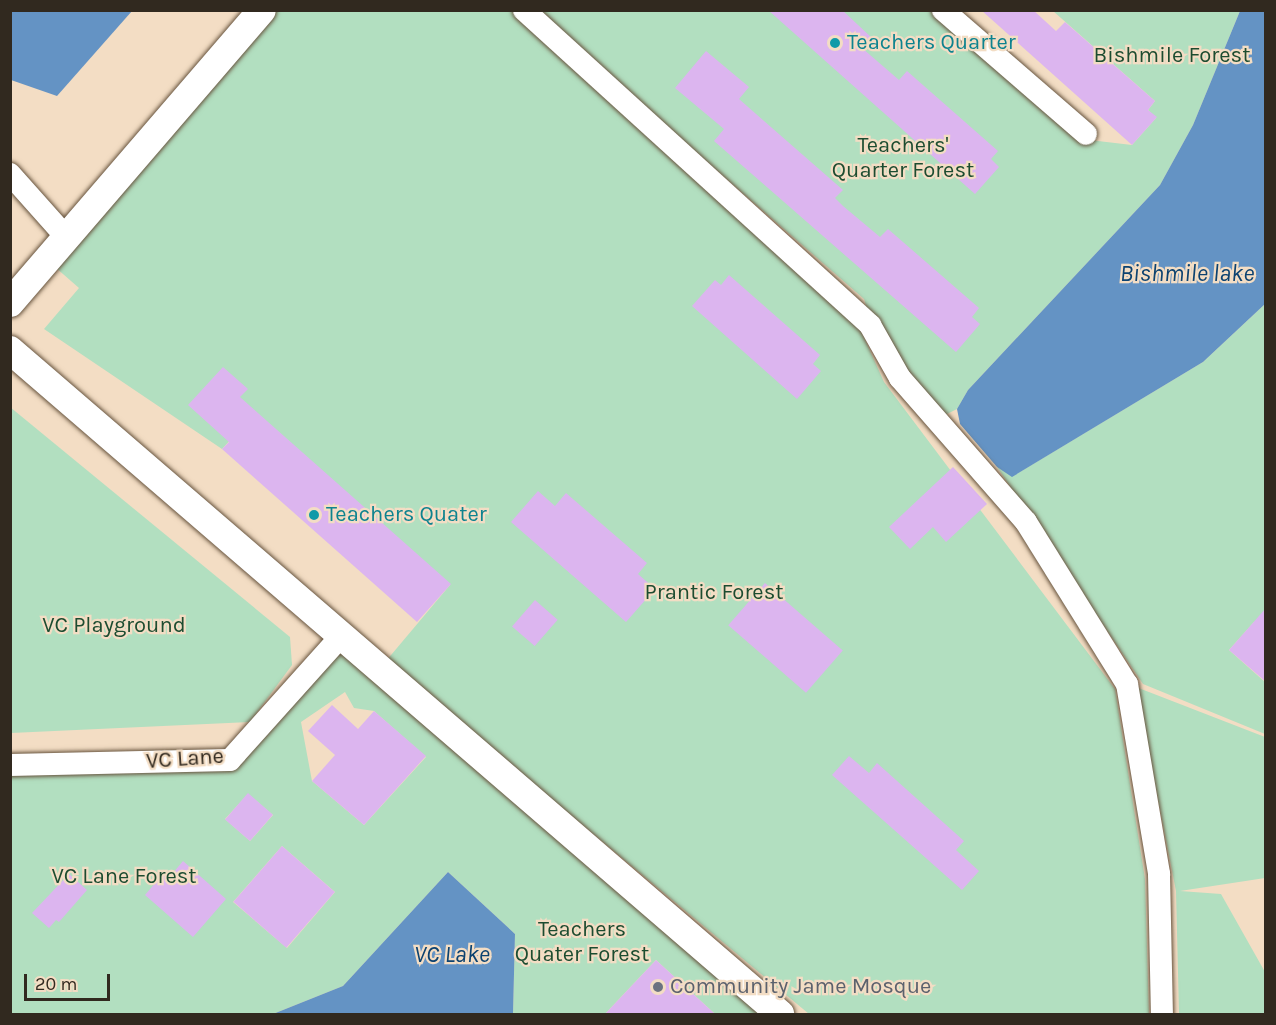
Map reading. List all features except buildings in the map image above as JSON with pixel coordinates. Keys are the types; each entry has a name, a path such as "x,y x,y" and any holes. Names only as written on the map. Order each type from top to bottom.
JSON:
{"street":[{"path":"10,303 262,10"},
{"path":"525,10 870,326 900,378 1026,522 1127,684 1159,874 1162,1014"},
{"path":"943,10 1086,134"},
{"path":"10,174 67,238"},
{"path":"10,350 780,1014"},
{"name":"VC Lane","path":"10,765 230,760 342,635"}],"green space":[{"name":"Prantic Forest","path":"271,11 514,11 849,304 884,382 1115,689 1145,879 1149,1014 809,1014 386,661 450,585 256,412 222,449 44,329 79,288 55,267"},
{"name":"Teachers' Quarter Forest","path":"534,11 935,11 1081,139 1132,145 1156,118 1148,110 1155,101 1053,11 1240,11 1193,125 1160,185 968,390 957,409 937,419 872,325 864,299"},
{"path":"1265,304 1265,632 1254,622 1229,650 1265,682 1265,734 1143,684 997,467 1013,476 1203,362"},
{"name":"VC Playground","path":"10,407 290,637 292,665 250,722 11,733"},
{"path":"334,644 769,1014 715,1014 656,960 605,1014 513,1014 515,934 448,872 343,986 273,1014 11,1014 10,765 230,760","holes":["345,692 354,708 374,711 426,757 364,825 312,781 301,722","248,794 273,815 250,841 225,819","282,846 335,892 287,948 233,902"]},
{"path":"1136,687 1265,737 1265,878 1180,891 1221,894 1265,972 1265,1014 1179,1014 1176,891"}],"water":[{"path":"11,10 132,11 57,96 11,80"},
{"name":"Bishmile lake","path":"1240,11 1265,11 1265,304 1203,362 1012,477 997,467 960,424 957,409 968,390 1160,185 1193,125"},
{"name":"VC Lake","path":"448,872 515,934 513,1014 273,1014 343,986"}],"place":[{"name":"Teachers Quarter","path":"835,43"},
{"name":"Teachers Quater","path":"314,515"},
{"name":"Community Jame Mosque","path":"658,987"}],"park label":[{"name":"Bishmile Forest","path":"1172,56"},
{"name":"VC Lane Forest","path":"124,877"},
{"name":"Teachers Quater Forest","path":"582,942"}]}
